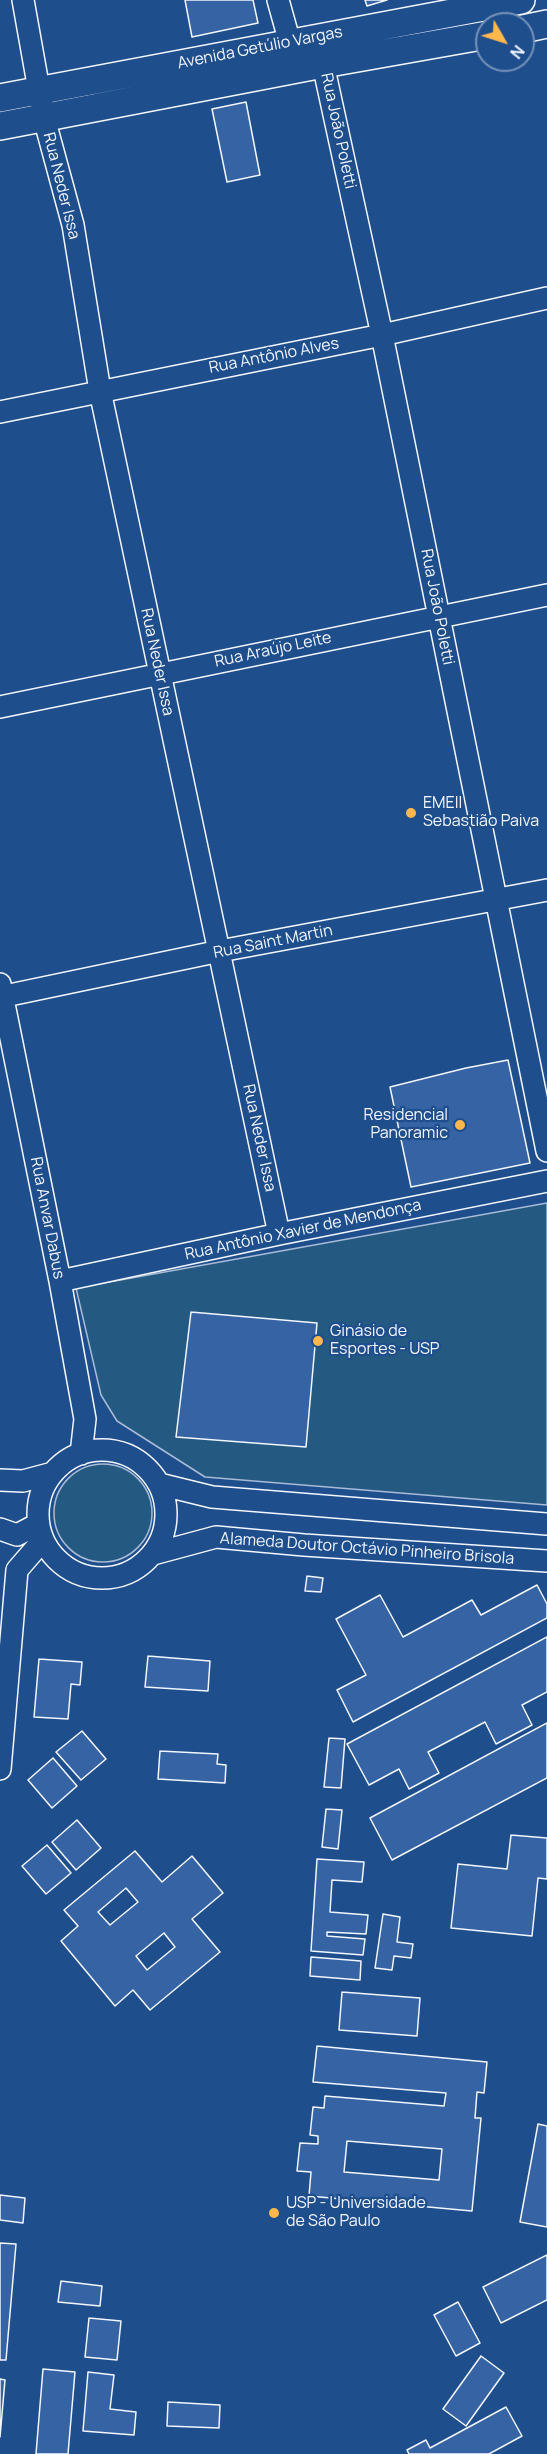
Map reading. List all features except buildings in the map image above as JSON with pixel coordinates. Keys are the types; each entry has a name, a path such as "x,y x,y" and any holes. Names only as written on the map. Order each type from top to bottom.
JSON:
{"main road":[{"name":"Avenida Getúlio Vargas","path":"0,98 521,0"},
{"name":"Avenida Getúlio Vargas","path":"0,126 475,37"}],"street":[{"name":"Rua Neder Issa","path":"23,0 44,118 73,225 100,391 279,1234"},
{"path":"278,0 290,43"},
{"name":"Rua João Poletti","path":"323,64 382,335 547,1151"},
{"name":"Rua Antônio Alves","path":"0,412 382,335 547,298"},
{"name":"Rua Araújo Leite","path":"0,707 439,615 547,595"},
{"name":"Rua Saint Martin","path":"1,992 547,890"},
{"name":"Rua Anvar Dabus","path":"1,992 60,1281 85,1419 81,1454"},
{"name":"Rua Antônio Xavier de Mendonça","path":"60,1281 279,1234 547,1181"},
{"path":"0,1480 23,1481 53,1473 81,1454 101,1450 122,1453 146,1467 159,1484 164,1496 166,1516 163,1536 153,1554"},
{"path":"0,1768 18,1570 40,1532 38,1506 43,1489 53,1473"},
{"path":"159,1484 212,1497 547,1524"},
{"path":"0,1529 17,1535 40,1532"},
{"name":"Alameda Doutor Octávio Pinheiro Brisola","path":"40,1532 55,1558 72,1572 93,1578 116,1577 136,1569 153,1554 216,1537 547,1561"}],"shaded area":[{"name":"Ginásio de Esportes - USP","path":"547,1203 547,1505 205,1477 117,1421 101,1395 76,1288"},
{"path":"103,1464 122,1468 138,1478 148,1494 152,1513 148,1532 138,1548 122,1558 103,1562 84,1558 68,1548 58,1532 54,1513 58,1494 68,1478 84,1468"}],"place":[{"name":"EMEII Sebastião Paiva","path":"411,813"},
{"name":"Residencial Panoramic","path":"460,1125"},
{"name":"Ginásio de Esportes - USP","path":"318,1341"},
{"name":"USP - Universidade de São Paulo","path":"274,2213"}]}
